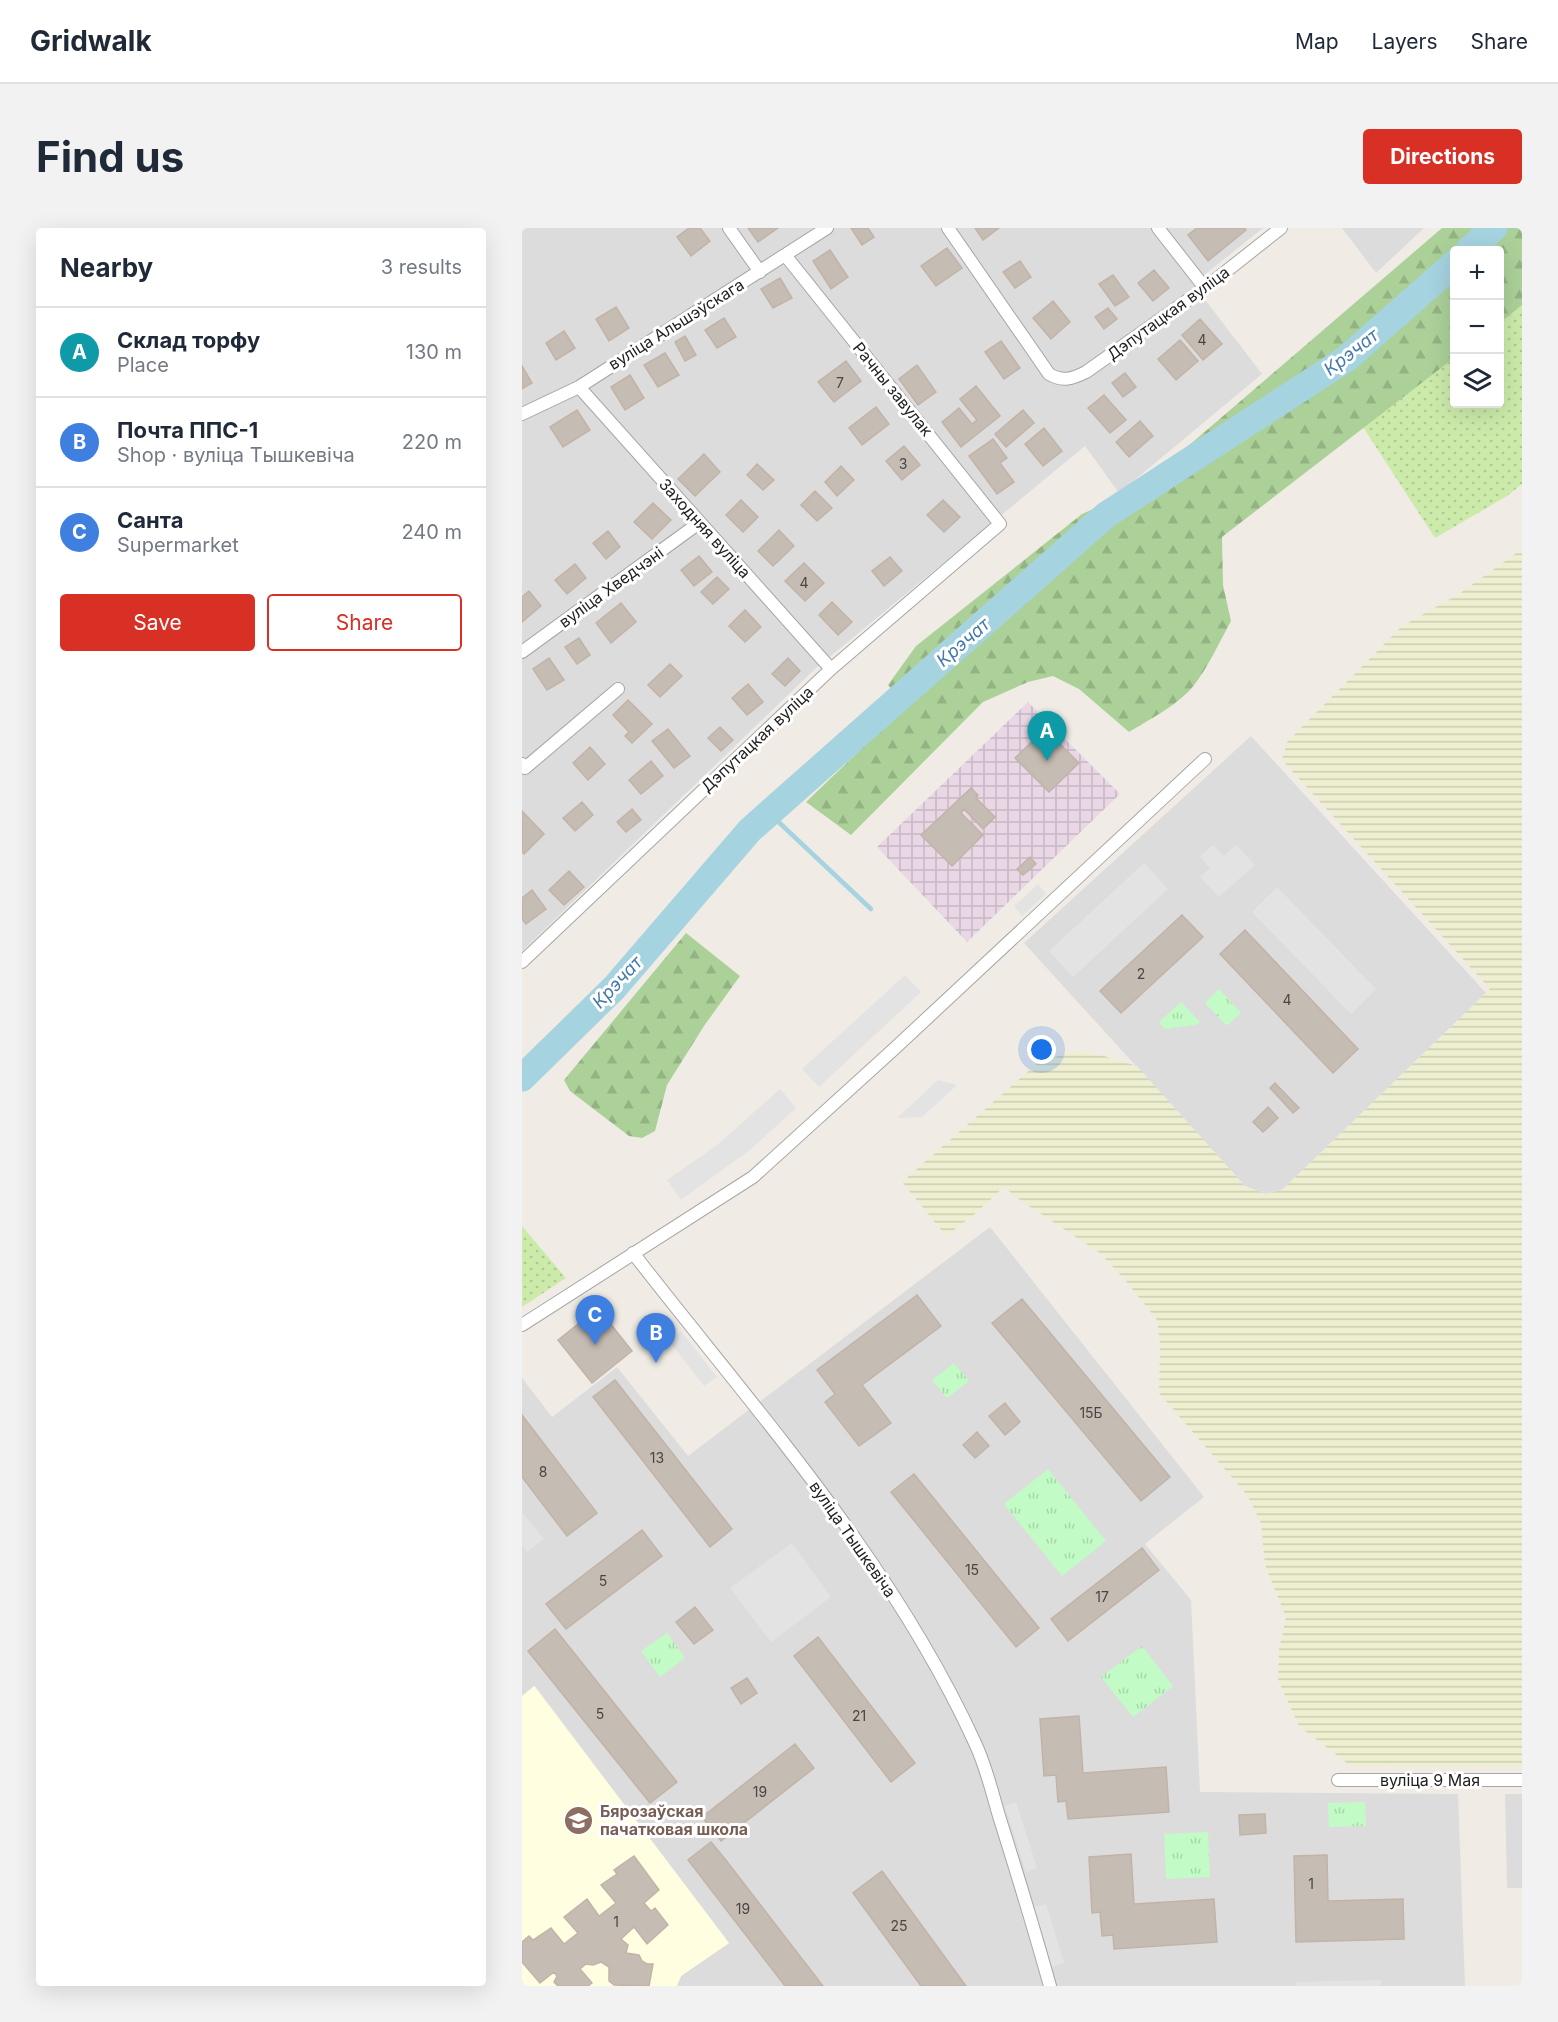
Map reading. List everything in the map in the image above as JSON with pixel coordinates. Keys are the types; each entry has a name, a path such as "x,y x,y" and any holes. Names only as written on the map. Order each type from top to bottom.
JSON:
{"street":[{"path":"729,228 760,272"},
{"name":"вуліца Альшэўскага","path":"522,414 579,387 827,228"},
{"name":"Дэпутацкая вуліца","path":"948,228 1049,374 1058,379 1067,380 1086,372 1205,288 1281,228"},
{"path":"1158,228 1205,288"},
{"name":"Рачны завулак","path":"785,255 1000,524"},
{"name":"Заходняя вуліца","path":"579,387 831,669"},
{"name":"вуліца Хведчэні","path":"522,652 699,523"},
{"name":"Дэпутацкая вуліца","path":"522,962 831,669 1000,524"},
{"path":"523,767 618,689"},
{"path":"522,1325 753,1177 1205,759"},
{"name":"вуліца Тышкевіча","path":"633,1253 837,1514 897,1601 957,1703 977,1746 1050,1986"},
{"name":"вуліца 9 Мая","path":"1338,1780 1522,1780"}],"shaded area":[{"path":"522,228 1263,228 1193,284 1262,374 1119,493 1085,446 815,669 522,951"},
{"path":"1342,228 1424,228 1376,273"},
{"path":"1522,549 1522,1767 1351,1766 1299,1726 1278,1680 1279,1650 1286,1617 1265,1565 1261,1523 1247,1495 1159,1393 1160,1344 1157,1320 1100,1253 1004,1187 946,1236 902,1182 1040,1061 1076,1051 1104,1056 1137,1066 1245,1186 1265,1194 1282,1190 1490,989 1282,760 1287,742 1402,626 1459,594"},
{"path":"1028,702 1120,794 967,942 877,847"},
{"path":"1251,736 1486,993 1282,1190 1265,1194 1245,1186 1024,943"},
{"path":"1213,845 1224,856 1236,845 1255,865 1219,897 1200,877 1210,868 1200,856"},
{"path":"1144,863 1168,889 1073,977 1049,951"},
{"path":"1038,884 1046,894 1022,916 1014,906"},
{"path":"1277,887 1376,989 1351,1014 1252,912"},
{"path":"905,975 921,992 819,1087 802,1069"},
{"path":"938,1080 957,1085 922,1117 897,1118"},
{"path":"780,1089 796,1108 751,1149 681,1200 667,1180 717,1145"},
{"path":"990,1227 1204,1497 1145,1544 1191,1600 1200,1792 1458,1794 1465,1986 677,1986 681,1976 729,1943 535,1686 522,1696 522,1378 552,1417 617,1367 688,1456"},
{"path":"681,1331 717,1377 704,1386 669,1341"},
{"path":"522,1512 544,1539 527,1552 522,1545"},
{"path":"792,1543 831,1597 771,1642 730,1588"},
{"name":"Бярозаўская пачатковая школа","path":"534,1686 729,1943 681,1976 677,1986 522,1986 522,1696"},
{"path":"1505,1794 1522,1794 1522,1888 1507,1888"},
{"path":"1016,1802 1037,1868 1026,1872 1005,1806"},
{"path":"1046,1904 1064,1963 1052,1967 1034,1907"},
{"path":"1381,1980 1381,1986 1295,1986 1295,1982"}],"green space":[{"path":"1442,228 1522,228 1522,305 1504,320 1504,246 1450,246 1450,361 1222,537 1223,585 1231,621 1205,669 1180,699 1129,732 1079,689 1053,676 1028,682 983,702 851,835 806,802 906,706 888,685 916,646 1082,514 1137,490"},
{"path":"1522,305 1522,484 1507,496 1435,538 1363,427 1450,361 1450,408 1504,408 1504,320"},
{"path":"686,933 740,976 704,1026 667,1085 655,1131 642,1138 629,1136 570,1091 564,1080"},
{"path":"1219,989 1241,1013 1226,1025 1205,1003"},
{"path":"1181,1002 1200,1022 1196,1025 1164,1029 1159,1022"},
{"path":"522,1226 566,1278 522,1307"},
{"path":"954,1363 969,1381 947,1398 932,1380"},
{"path":"1048,1469 1106,1541 1062,1576 1004,1504"},
{"path":"667,1633 685,1658 660,1677 641,1651"},
{"path":"1142,1646 1173,1686 1133,1717 1101,1677"},
{"path":"1365,1802 1366,1826 1329,1827 1328,1803"},
{"path":"1208,1832 1210,1877 1166,1879 1164,1834"}],"building":[{"path":"689,228 700,228 710,241 691,256 677,237"},
{"path":"748,228 778,228 758,242"},
{"path":"851,228 868,228 874,237 862,245"},
{"path":"975,228 999,228 983,240"},
{"path":"1197,228 1245,228 1246,230 1208,261 1188,235"},
{"path":"947,248 962,268 936,286 921,266"},
{"path":"830,250 848,277 831,289 813,261"},
{"path":"1020,261 1031,277 1015,288 1003,272"},
{"path":"1154,270 1169,288 1153,301 1138,283"},
{"path":"1113,275 1129,297 1115,306 1099,284"},
{"path":"780,278 792,298 773,308 761,289"},
{"path":"1053,301 1070,322 1051,339 1033,318"},
{"path":"616,307 629,328 609,341 596,319"},
{"path":"1108,308 1117,319 1104,329 1095,317"},
{"path":"724,318 736,337 717,348 705,330"},
{"path":"1200,319 1222,344 1203,360 1182,335"},
{"path":"564,331 575,348 556,360 546,343"},
{"path":"685,336 696,355 685,361 675,342"},
{"path":"1180,340 1198,361 1176,380 1158,359"},
{"path":"1001,341 1020,368 1004,379 985,352"},
{"path":"665,353 679,375 658,387 644,365"},
{"path":"846,361 861,381 834,402 818,382"},
{"path":"917,365 936,392 918,405 899,379"},
{"path":"522,366 532,383 522,389"},
{"path":"1125,373 1136,387 1123,397 1112,383"},
{"path":"630,375 644,398 625,410 611,387"},
{"path":"976,386 1000,416 961,447 942,422 959,408 972,424 977,420 960,399"},
{"path":"1104,395 1126,420 1110,433 1088,408"},
{"path":"876,407 889,424 862,445 849,428"},
{"path":"577,410 590,430 563,447 550,427"},
{"path":"1023,410 1034,423 1006,447 995,434"},
{"path":"1140,421 1153,436 1129,457 1116,442"},
{"path":"1044,428 1062,451 1043,466 1025,444"},
{"path":"993,439 1007,458 1000,463 1014,482 997,494 969,456"},
{"path":"904,446 920,465 902,480 886,461"},
{"path":"704,454 720,472 695,496 678,479"},
{"path":"757,464 774,480 763,490 747,475"},
{"path":"841,466 854,480 837,496 825,482"},
{"path":"815,491 832,508 817,521 801,505"},
{"path":"741,500 758,517 743,532 726,515"},
{"path":"943,500 960,517 944,532 927,515"},
{"path":"653,503 671,520 652,539 634,522"},
{"path":"779,530 794,546 773,566 758,551"},
{"path":"608,531 620,547 606,559 593,543"},
{"path":"699,556 712,572 694,586 681,570"},
{"path":"890,557 902,571 884,586 872,571"},
{"path":"804,563 824,583 805,601 785,581"},
{"path":"575,564 586,578 567,594 555,580"},
{"path":"717,577 729,589 713,604 701,592"},
{"path":"529,591 541,606 522,622 522,597"},
{"path":"832,602 852,622 838,635 819,615"},
{"path":"621,603 636,622 611,643 596,623"},
{"path":"745,610 761,627 745,642 729,626"},
{"path":"579,638 590,655 577,664 565,647"},
{"path":"549,658 564,680 547,690 533,669"},
{"path":"788,658 800,671 785,686 772,674"},
{"path":"670,664 682,676 660,697 648,685"},
{"path":"748,684 763,702 747,715 732,698"},
{"path":"628,700 652,724 632,743 625,736 629,732 613,715"},
{"path":"720,727 733,740 721,751 708,738"},
{"path":"668,729 690,756 674,768 652,741"},
{"path":"1045,729 1079,763 1049,792 1015,758"},
{"path":"590,747 605,764 588,780 573,763"},
{"path":"651,761 663,776 641,794 629,780"},
{"path":"971,788 978,795 976,798 995,817 983,829 964,809 961,813 983,835 952,866 921,835"},
{"path":"582,802 593,815 575,831 563,818"},
{"path":"632,809 641,820 626,832 617,822"},
{"path":"522,811 544,834 524,854 522,852"},
{"path":"1030,857 1036,864 1023,875 1017,869"},
{"path":"569,871 584,887 564,905 549,890"},
{"path":"532,890 546,909 526,924 522,919 522,898"},
{"path":"1182,915 1203,937 1121,1013 1100,991"},
{"path":"1245,930 1358,1049 1333,1073 1220,954"},
{"path":"1275,1083 1299,1108 1293,1113 1270,1088"},
{"path":"1268,1107 1278,1118 1263,1132 1253,1122"},
{"path":"917,1295 941,1326 862,1385 891,1423 859,1446 825,1402 835,1394 817,1370"},
{"path":"1022,1299 1170,1477 1141,1501 992,1323"},
{"path":"598,1308 632,1351 592,1383 558,1340"},
{"path":"615,1380 732,1529 710,1547 593,1397"},
{"path":"1005,1403 1020,1422 1005,1435 989,1416"},
{"path":"522,1415 597,1513 567,1536 522,1477"},
{"path":"977,1432 989,1446 975,1458 963,1445"},
{"path":"914,1474 1039,1628 1016,1647 891,1492"},
{"path":"642,1530 662,1556 566,1629 546,1604"},
{"path":"1142,1548 1159,1570 1068,1641 1051,1619"},
{"path":"695,1607 713,1630 694,1644 676,1622"},
{"path":"555,1629 677,1782 650,1803 528,1651"},
{"path":"818,1637 915,1763 891,1782 794,1656"},
{"path":"747,1678 757,1693 741,1704 731,1688"},
{"path":"1079,1716 1083,1773 1166,1767 1169,1812 1068,1819 1066,1801 1058,1802 1056,1775 1044,1776 1040,1719"},
{"path":"795,1744 814,1768 721,1841 702,1817"},
{"path":"1265,1814 1266,1833 1240,1835 1239,1815"},
{"path":"711,1842 823,1986 785,1986 688,1860"},
{"path":"1131,1854 1134,1904 1214,1899 1217,1942 1114,1949 1113,1935 1102,1936 1100,1912 1092,1913 1089,1857"},
{"path":"1327,1855 1328,1901 1403,1899 1404,1939 1296,1942 1294,1856"},
{"path":"634,1856 659,1890 644,1903 651,1911 655,1908 668,1925 647,1944 634,1927 621,1939 628,1945 626,1953 639,1955 642,1961 653,1964 649,1986 614,1985 609,1981 609,1967 601,1962 593,1965 586,1964 580,1969 592,1983 588,1986 558,1986 554,1982 557,1976 554,1972 540,1983 522,1962 522,1942 529,1936 533,1940 551,1928 564,1944 578,1933 564,1917 587,1899 599,1916 616,1903 601,1885 617,1874 614,1870"},
{"path":"882,1871 966,1986 921,1986 853,1893"}],"waterway":[{"name":"Крэчат","path":"1474,246 1494,228"},
{"name":"Крэчат","path":"522,1078 614,988 750,830 1106,515 1346,359 1450,267"},
{"path":"769,813 871,909"}],"place":[{"name":"Склад торфу","path":"1047,761"},
{"name":"Санта","path":"595,1345"},
{"name":"Почта ППС-1","path":"656,1363"},
{"name":"Бярозаўская пачатковая школа","path":"579,1820"}]}
